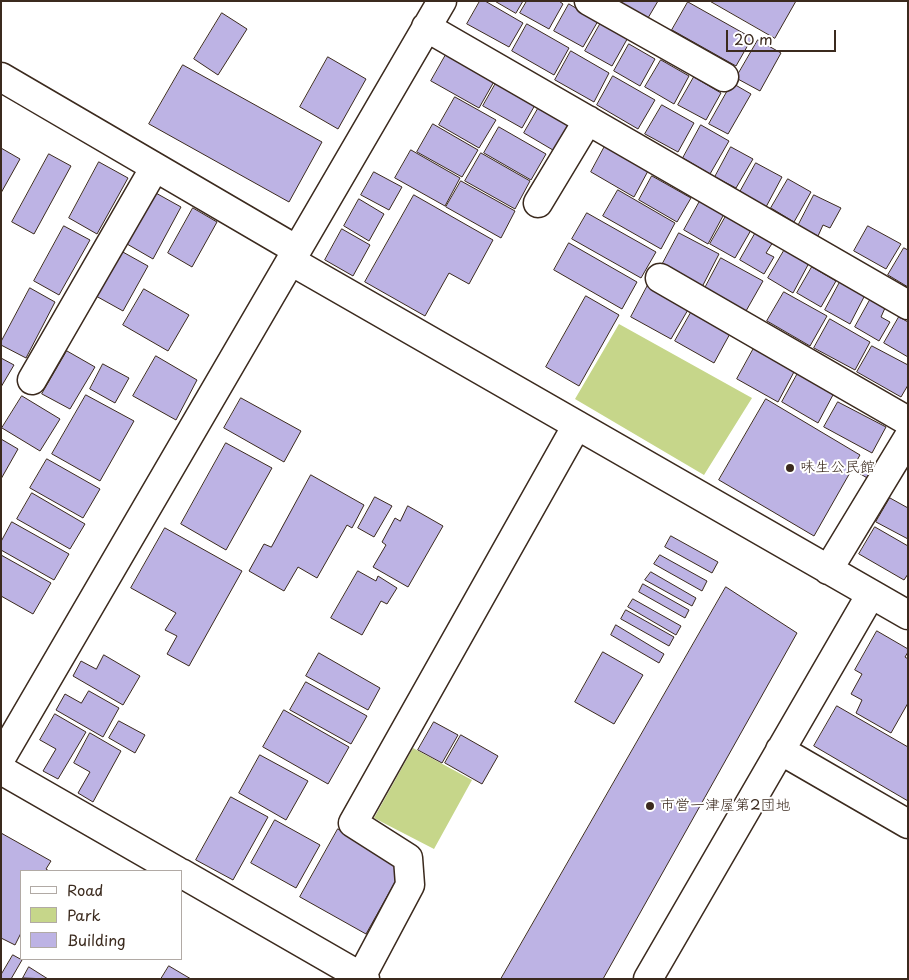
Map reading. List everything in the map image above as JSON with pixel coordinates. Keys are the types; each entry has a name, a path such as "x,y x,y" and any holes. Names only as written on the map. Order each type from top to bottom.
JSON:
{"street":[{"path":"1,758 442,1"},
{"path":"589,1 724,77"},
{"path":"426,27 908,305"},
{"path":"1,77 155,167 294,255 577,426 908,615"},
{"path":"538,203 588,120"},
{"path":"32,380 155,167"},
{"path":"660,278 908,420"},
{"path":"182,874 363,978 410,885 408,858 353,823 577,426"},
{"path":"828,570 908,438"},
{"path":"648,979 870,594"},
{"path":"780,750 908,824"},
{"path":"1,770 176,870"}],"green space":[{"path":"619,324 752,398 704,475 575,399"},
{"path":"413,748 472,780 434,849 374,818"}],"building":[{"path":"480,1 485,1 523,23 509,47 467,24"},
{"path":"495,1 523,1 516,13"},
{"path":"527,1 559,1 563,4 549,29 520,13"},
{"path":"619,1 658,1 648,18"},
{"path":"710,1 796,1 775,38"},
{"path":"688,2 752,38 736,66 672,30"},
{"path":"569,4 598,21 583,47 554,31"},
{"path":"222,13 247,29 218,75 194,59"},
{"path":"603,19 630,34 612,66 585,51"},
{"path":"527,24 569,48 554,75 512,51"},
{"path":"758,40 781,53 760,91 736,78"},
{"path":"629,44 655,59 640,86 614,71"},
{"path":"448,51 496,78 479,108 431,81"},
{"path":"571,51 609,73 594,102 555,80"},
{"path":"328,57 366,79 338,129 300,107"},
{"path":"661,60 689,76 674,104 645,87"},
{"path":"183,65 322,142 289,202 149,124"},
{"path":"613,76 655,100 638,129 597,105"},
{"path":"694,77 721,93 706,120 678,105"},
{"path":"496,83 535,105 522,128 483,106"},
{"path":"732,83 751,94 728,134 709,124"},
{"path":"455,97 496,120 479,148 439,125"},
{"path":"662,105 694,123 678,152 645,134"},
{"path":"539,107 573,126 558,153 524,133"},
{"path":"433,124 478,150 462,177 417,152"},
{"path":"701,125 729,141 710,174 683,158"},
{"path":"499,127 546,154 531,180 484,153"},
{"path":"605,146 648,171 634,197 591,172"},
{"path":"731,147 753,159 736,188 715,177"},
{"path":"1,148 20,159 1,193"},
{"path":"411,150 460,178 445,206 395,178"},
{"path":"481,153 530,181 515,209 465,181"},
{"path":"49,154 71,166 34,234 12,222"},
{"path":"99,162 128,178 97,234 69,218"},
{"path":"756,163 782,177 766,207 740,192"},
{"path":"374,172 402,187 389,210 361,195"},
{"path":"652,176 691,198 677,222 639,200"},
{"path":"788,179 811,192 794,222 771,208"},
{"path":"461,181 515,211 501,238 446,207"},
{"path":"618,190 675,223 661,249 603,216"},
{"path":"154,192 181,207 153,259 127,244"},
{"path":"414,195 493,240 469,284 449,273 425,316 365,282"},
{"path":"814,195 841,208 830,228 823,225 818,236 798,226"},
{"path":"359,199 384,214 369,241 344,226"},
{"path":"700,201 724,214 708,244 684,230"},
{"path":"193,208 217,222 192,267 168,253"},
{"path":"587,213 656,252 641,278 572,239"},
{"path":"726,216 751,230 735,258 710,244"},
{"path":"64,226 90,240 59,295 34,281"},
{"path":"868,226 901,244 886,269 854,251"},
{"path":"342,229 370,245 353,276 325,260"},
{"path":"756,232 773,242 766,253 774,257 764,274 740,260"},
{"path":"679,233 719,254 702,287 662,265"},
{"path":"569,243 637,282 622,309 554,270"},
{"path":"904,248 908,250 908,287 888,275"},
{"path":"785,249 809,263 793,293 768,278"},
{"path":"121,251 148,266 123,311 96,296"},
{"path":"721,258 763,281 746,311 705,288"},
{"path":"812,267 836,281 821,307 797,293"},
{"path":"840,282 865,295 850,324 825,310"},
{"path":"648,285 689,308 671,339 631,317"},
{"path":"30,288 55,302 26,358 1,345 1,342"},
{"path":"144,289 189,315 168,351 123,325"},
{"path":"784,292 827,316 810,346 767,321"},
{"path":"586,296 619,315 579,386 546,367"},
{"path":"870,300 885,308 881,317 890,322 879,341 855,327"},
{"path":"693,309 732,330 714,363 675,341"},
{"path":"899,317 908,322 908,357 884,343"},
{"path":"830,319 870,342 855,370 814,348"},
{"path":"872,346 908,365 908,385 901,397 857,372"},
{"path":"754,348 795,370 778,402 737,379"},
{"path":"67,351 95,367 70,409 42,394"},
{"path":"156,356 197,380 176,420 133,396"},
{"path":"1,358 14,365 1,387"},
{"path":"103,364 129,378 115,403 90,389"},
{"path":"798,373 834,393 818,423 782,402"},
{"path":"86,395 134,421 100,481 52,454"},
{"path":"22,396 60,419 40,451 2,428"},
{"path":"241,398 301,431 284,462 224,428"},
{"name":"味生公民館","path":"766,399 860,455 814,536 719,480"},
{"path":"838,402 886,427 872,453 824,427"},
{"path":"1,439 18,449 1,479"},
{"path":"226,443 272,468 226,550 181,524"},
{"path":"47,459 100,489 83,518 30,488"},
{"path":"863,461 875,468 869,479 857,472"},
{"path":"311,475 364,505 352,528 347,525 317,578 298,567 284,591 249,571 264,544 271,547"},
{"path":"32,493 85,524 70,549 17,519"},
{"path":"375,497 392,506 374,537 358,528"},
{"path":"890,498 908,508 908,539 876,522"},
{"path":"408,506 443,526 408,587 373,567 386,545 382,542 395,518 400,521"},
{"path":"12,522 69,554 54,580 1,550 1,542"},
{"path":"875,527 908,546 908,574 904,580 859,554"},
{"path":"165,528 242,571 189,666 167,654 177,636 165,630 176,613 131,588"},
{"path":"671,536 718,562 712,573 665,547"},
{"path":"1,555 51,583 33,614 1,596"},
{"path":"660,555 707,581 702,591 654,564"},
{"path":"358,571 376,581 378,576 397,588 387,604 381,601 362,635 331,618"},
{"path":"651,572 696,598 692,606 645,580"},
{"path":"643,584 689,610 685,618 639,592"},
{"name":"市営一津屋第2団地","path":"726,587 797,633 603,979 501,979"},
{"path":"633,599 681,626 676,635 628,607"},
{"path":"626,610 674,637 669,646 621,619"},
{"path":"616,625 664,654 659,663 611,635"},
{"path":"877,631 908,649 905,657 908,659 908,703 891,733 856,713 862,700 851,694 862,674 855,670"},
{"path":"603,652 643,675 614,724 575,702"},
{"path":"319,653 380,688 368,710 306,676"},
{"path":"104,655 140,676 123,705 73,676 81,661 96,669"},
{"path":"306,682 367,716 351,744 290,710"},
{"path":"89,691 119,708 103,737 56,710 65,694 81,703"},
{"path":"837,706 908,747 908,801 814,746"},
{"path":"284,710 349,747 328,784 263,747"},
{"path":"55,714 86,732 58,779 43,771 56,749 40,740"},
{"path":"119,721 145,735 135,753 109,738"},
{"path":"434,722 458,735 442,763 418,750"},
{"path":"90,733 121,751 93,802 78,793 90,772 74,763"},
{"path":"461,735 498,756 482,784 445,763"},
{"path":"260,755 308,781 286,820 239,793"},
{"path":"231,797 268,817 233,880 196,860"},
{"path":"275,820 320,845 296,888 251,863"},
{"path":"338,829 391,858 398,877 366,934 300,897"},
{"path":"1,833 51,861 46,869 48,870 20,870 20,935 15,945 1,938"},
{"path":"13,955 22,960 11,979 1,979 1,975"},
{"path":"169,966 191,979 161,979"},
{"path":"29,967 48,979 23,978"}],"place":[{"name":"味生公民館","path":"790,468"},
{"name":"市営一津屋第2団地","path":"650,806"}]}
